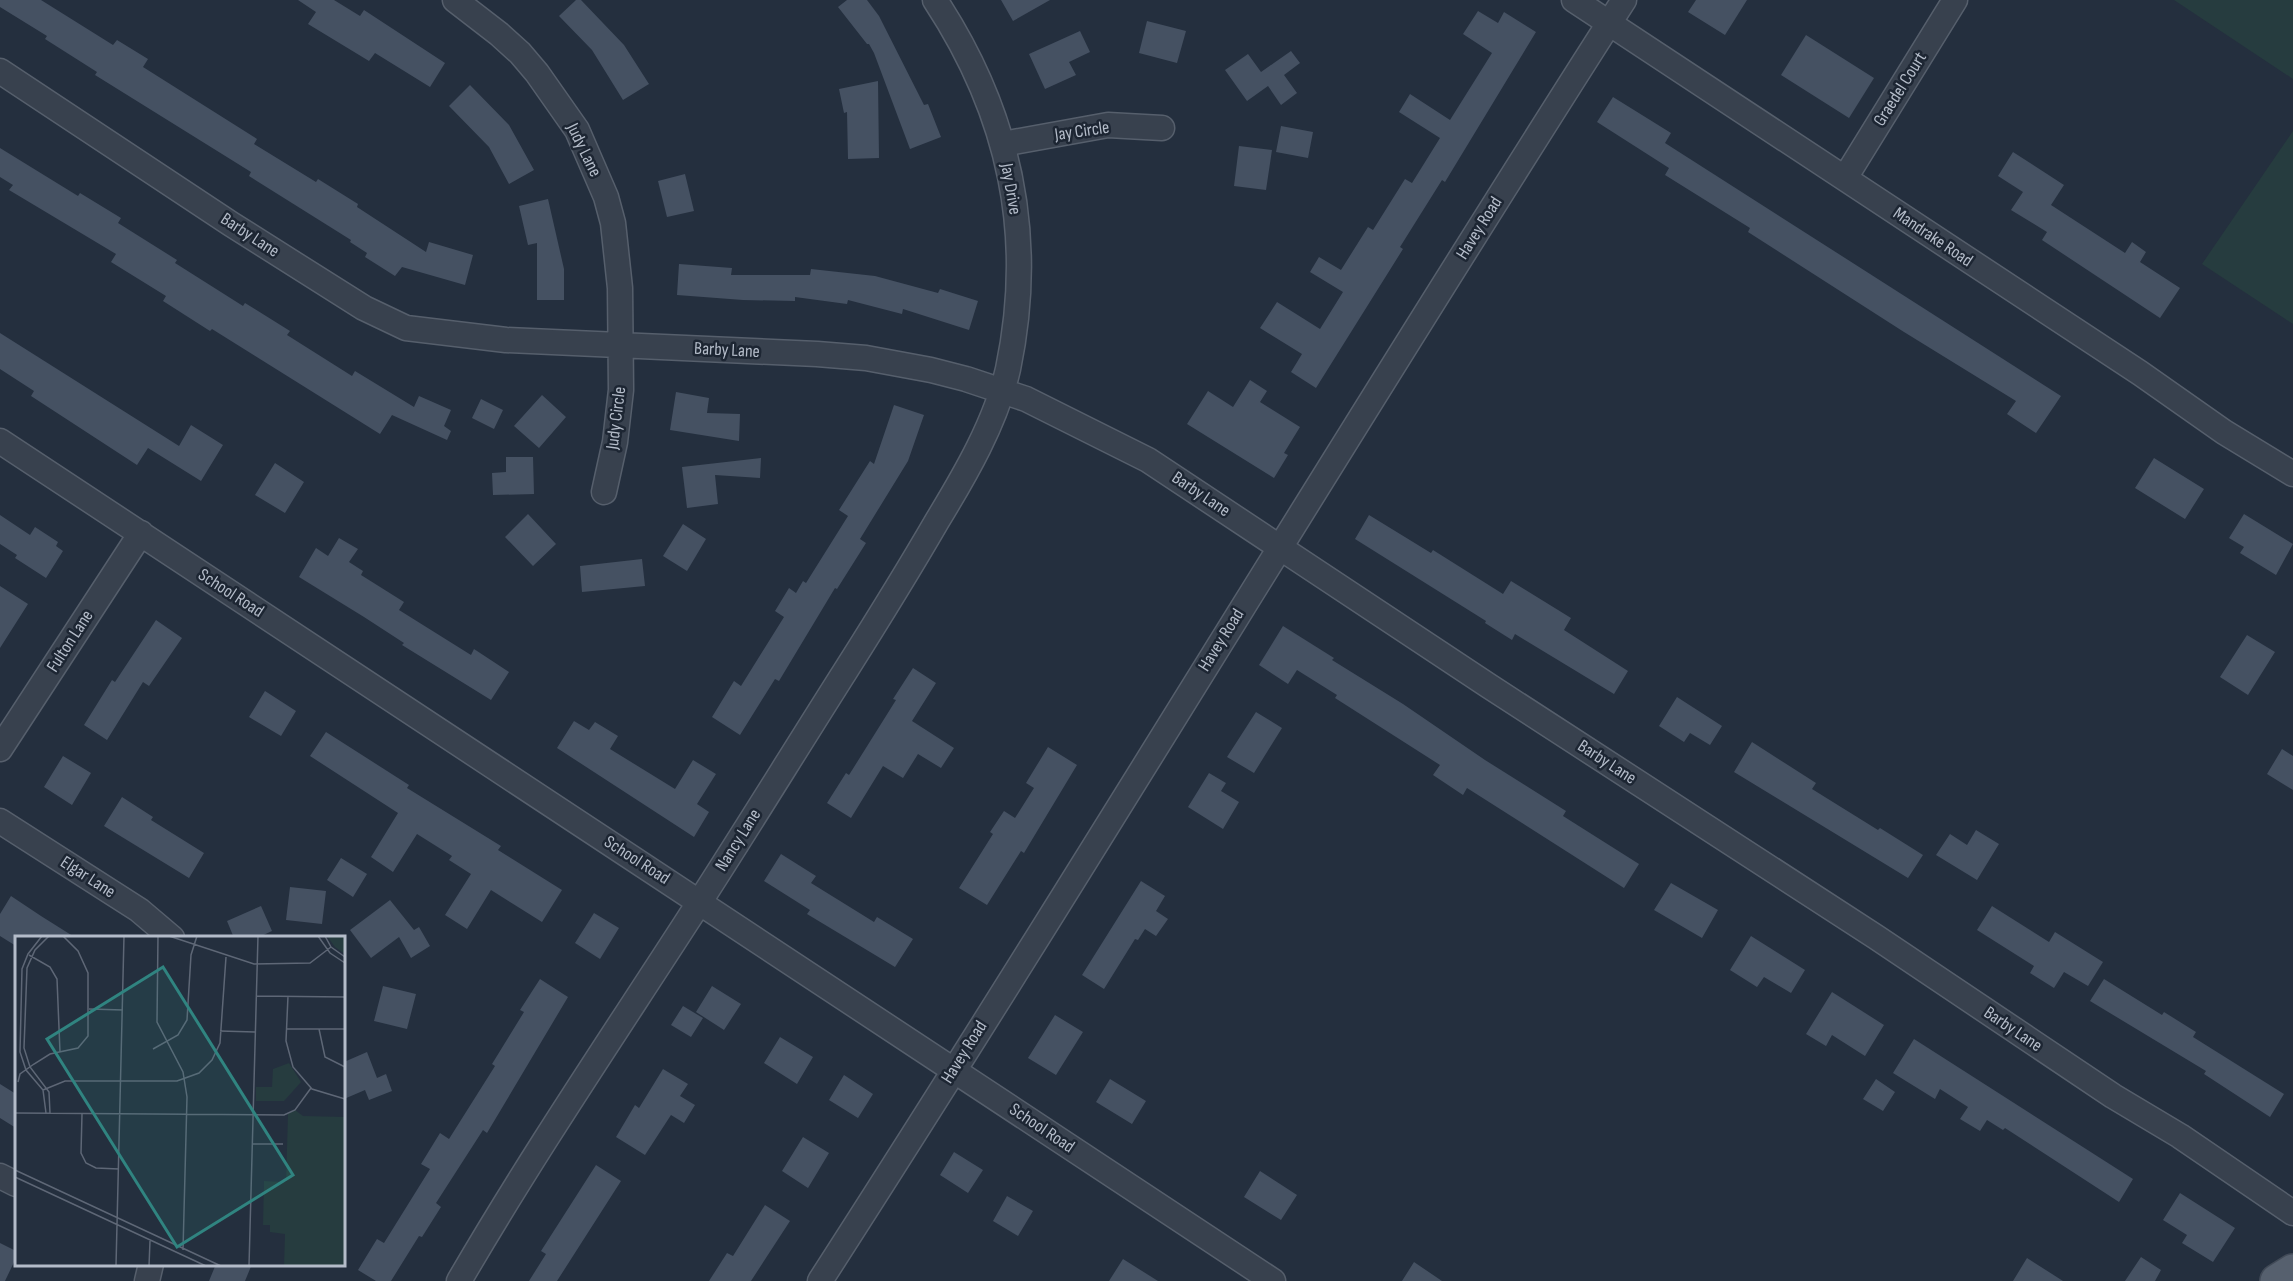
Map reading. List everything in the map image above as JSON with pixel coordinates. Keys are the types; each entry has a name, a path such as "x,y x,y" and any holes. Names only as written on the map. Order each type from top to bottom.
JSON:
{"main road":[{"path":"2277,1281 2293,1271"}],"street":[{"name":"Judy Lane","path":"455,0 520,53 537,73 577,130 586,147 606,197 613,223 620,288 621,344"},
{"name":"Jay Drive","path":"936,0 979,79 1002,144 1014,193 1020,243 1018,309 1007,373 1001,391"},
{"name":"Mandrake Road","path":"1574,0 2140,373 2224,432 2293,474"},
{"name":"Havey Road","path":"820,1281 1624,0"},
{"name":"Graedel Court","path":"1845,178 1955,0"},
{"name":"Barby Lane","path":"0,71 316,278 364,308 406,328 506,340 866,358 931,370 1026,399 1148,460 1489,686 1876,937 2113,1096 2180,1136 2293,1213"},
{"name":"Jay Circle","path":"1002,144 1108,125 1162,128"},
{"name":"Judy Circle","path":"604,492 615,442 621,390 621,344"},
{"name":"Nancy Lane","path":"459,1281 536,1154 700,902 899,586 974,459 1001,391"},
{"name":"School Road","path":"0,441 1273,1281"},
{"name":"Fulton Lane","path":"0,749 141,533"},
{"name":"Elgar Lane","path":"0,821 139,910 170,936"},
{"path":"0,1176 15,1184"},
{"path":"147,1281 151,1266"}],"green space":[{"path":"2174,0 2293,0 2293,79"},
{"path":"2293,131 2293,324 2202,264"}],"building":[{"path":"0,0 41,0 113,45 117,40 148,59 143,67 257,139 254,144 316,182 318,179 358,204 357,207 426,252 429,242 473,255 465,285 402,267 395,276 365,257 367,253 350,242 351,240 249,176 251,172 95,75 97,72 45,39 47,36 0,7"},
{"path":"298,0 334,0 360,16 364,10 445,63 430,87 375,53 369,61 308,24 316,12"},
{"path":"576,0 581,0 624,45 649,84 623,100 592,50 559,16"},
{"path":"847,0 867,0 879,16 924,105 928,104 941,137 910,149 874,53 838,7"},
{"path":"1001,0 1050,0 1013,21"},
{"path":"1696,0 1747,0 1725,35 1688,12"},
{"path":"1478,11 1498,23 1504,12 1536,32 1445,182 1442,180 1400,247 1403,249 1316,388 1291,372 1302,354 1260,328 1277,302 1320,329 1343,292 1310,272 1319,257 1341,270 1368,227 1373,230 1405,179 1412,183 1440,138 1399,112 1410,94 1450,120 1492,53 1463,34"},
{"path":"1147,21 1186,31 1177,63 1139,53"},
{"path":"1080,31 1090,52 1069,62 1076,75 1045,89 1029,54"},
{"path":"1806,35 1874,78 1849,118 1781,75"},
{"path":"1291,51 1300,63 1284,75 1297,93 1281,105 1268,86 1247,101 1225,70 1248,54 1261,72"},
{"path":"878,81 879,158 848,159 847,112 844,113 839,89"},
{"path":"470,85 509,125 534,170 509,184 489,147 449,106"},
{"path":"1613,97 1671,133 1665,143 2061,396 2036,433 2007,414 2016,401 1748,232 1750,228 1665,175 1669,168 1597,122"},
{"path":"1281,126 1313,132 1308,158 1276,152"},
{"path":"1239,146 1272,150 1266,190 1234,186"},
{"path":"0,148 78,196 80,193 121,218 118,223 177,260 175,263 243,306 245,303 290,331 287,335 352,376 355,371 414,407 419,396 451,410 444,426 451,431 447,440 392,415 380,434 163,301 166,296 111,262 116,254 9,190 13,185 0,177"},
{"path":"2013,152 2064,185 2051,205 2125,253 2132,242 2146,252 2140,262 2180,288 2160,318 2042,240 2047,232 2011,210 2023,192 1998,176"},
{"path":"685,174 694,211 667,217 658,181"},
{"path":"548,199 564,269 564,300 537,300 537,243 528,245 519,206"},
{"path":"679,264 732,268 731,275 810,275 811,269 875,276 938,293 940,289 978,301 969,330 903,309 902,314 848,300 847,304 795,297 795,301 677,295"},
{"path":"0,333 179,446 191,425 223,445 201,481 148,448 137,465 31,396 34,391 0,369"},
{"path":"1250,380 1267,391 1260,402 1300,427 1284,453 1288,455 1274,478 1187,424 1208,391 1233,407"},
{"path":"676,392 709,398 707,413 740,414 739,441 670,430"},
{"path":"542,395 566,417 539,448 514,426"},
{"path":"481,399 503,410 494,429 472,418"},
{"path":"894,405 924,415 908,461 860,539 866,543 837,589 835,588 779,681 775,679 740,735 712,717 734,681 741,686 784,617 775,611 789,588 796,593 803,581 806,583 848,516 839,510 870,461 874,464"},
{"path":"506,457 533,457 534,494 493,495 492,473 506,472"},
{"path":"761,458 760,478 715,475 718,504 687,508 682,467"},
{"path":"2154,458 2204,489 2185,519 2135,488"},
{"path":"275,463 304,482 285,513 255,495"},
{"path":"528,514 556,544 533,566 505,537"},
{"path":"2244,514 2293,544 2276,575 2240,553 2244,547 2229,538"},
{"path":"0,515 30,535 35,527 58,542 56,546 63,551 46,578 15,558 17,555 0,544"},
{"path":"1369,515 1431,553 1433,550 1503,594 1511,581 1571,618 1564,630 1628,671 1614,694 1515,634 1512,640 1485,623 1486,621 1355,539"},
{"path":"683,524 706,539 687,571 663,556"},
{"path":"339,538 358,549 349,562 363,571 361,575 404,602 399,610 471,655 474,649 509,672 491,700 299,577 316,548 328,556"},
{"path":"642,559 645,586 582,592 580,566"},
{"path":"0,586 28,604 0,648"},
{"path":"156,620 182,638 149,686 143,682 107,740 84,725 112,680 115,682"},
{"path":"1283,626 1566,811 1563,816 1639,864 1624,888 1467,788 1463,795 1433,775 1440,765 1335,698 1337,695 1297,670 1288,684 1259,665"},
{"path":"2247,635 2275,652 2248,695 2220,677"},
{"path":"913,668 936,683 912,721 954,748 941,768 918,754 903,778 883,766 851,818 827,803 846,773 849,775 896,700 893,699"},
{"path":"265,691 296,711 281,736 249,717"},
{"path":"1677,697 1722,726 1710,745 1690,733 1684,742 1659,726"},
{"path":"1256,712 1282,728 1254,773 1227,757"},
{"path":"574,721 589,730 595,722 618,736 610,749 675,789 693,760 716,774 697,804 709,812 694,837 557,748"},
{"path":"326,732 409,785 407,788 501,846 498,850 562,890 542,922 491,890 467,929 445,915 471,874 449,860 452,856 417,834 393,872 371,857 398,813 310,756"},
{"path":"1752,742 1816,783 1812,789 1923,855 1908,878 1734,772"},
{"path":"1048,747 1077,765 1024,853 1021,851 987,905 959,888 993,834 990,832 1004,811 1015,818 1034,788 1026,783"},
{"path":"2282,749 2293,756 2293,790 2267,774"},
{"path":"63,756 91,773 72,805 44,787"},
{"path":"1209,773 1226,783 1221,791 1239,802 1223,829 1188,807"},
{"path":"122,797 153,817 151,820 204,853 189,878 104,826"},
{"path":"1976,830 1999,844 1977,880 1936,855 1950,834 1967,845"},
{"path":"781,854 816,876 811,883 874,922 877,917 913,939 895,967 807,914 810,910 764,881"},
{"path":"341,858 367,874 353,897 327,880"},
{"path":"1141,881 1165,896 1156,911 1168,919 1156,936 1145,929 1138,940 1135,939 1104,989 1082,975"},
{"path":"1671,883 1718,910 1702,938 1654,910"},
{"path":"290,887 326,891 322,924 286,920"},
{"path":"11,896 73,936 15,936 15,945 0,936 0,914"},
{"path":"390,900 414,930 419,927 430,946 411,958 399,937 371,958 350,930"},
{"path":"261,906 272,931 261,936 233,936 227,921"},
{"path":"1992,906 2049,942 2055,932 2103,962 2088,986 2064,972 2054,988 2030,973 2034,966 1977,930"},
{"path":"594,913 619,928 600,959 575,943"},
{"path":"1751,936 1805,970 1791,993 1764,977 1757,987 1730,970"},
{"path":"540,979 568,997 487,1133 483,1130 436,1203 441,1207 422,1237 419,1236 391,1281 376,1281 358,1270 377,1239 384,1243 430,1169 421,1164 440,1133 449,1139 495,1066 492,1064 524,1012 520,1010"},
{"path":"2104,979 2162,1015 2164,1012 2196,1032 2193,1037 2284,1094 2270,1117 2204,1074 2206,1071 2090,1001"},
{"path":"383,986 416,994 407,1029 374,1021"},
{"path":"712,986 741,1004 724,1030 696,1012"},
{"path":"1832,992 1884,1025 1865,1056 1832,1035 1826,1046 1806,1034"},
{"path":"683,1006 703,1018 691,1037 671,1025"},
{"path":"1055,1015 1083,1032 1056,1075 1028,1058"},
{"path":"780,1037 813,1057 797,1084 764,1063"},
{"path":"1914,1039 2133,1179 2119,1202 2005,1128 2003,1130 1987,1120 1980,1131 1960,1119 1968,1107 1940,1089 1935,1099 1893,1073"},
{"path":"367,1052 377,1078 386,1074 392,1091 369,1100 365,1090 345,1099 345,1062"},
{"path":"663,1069 688,1084 680,1096 695,1105 684,1123 671,1115 645,1155 616,1137 635,1105 639,1108"},
{"path":"844,1075 873,1094 858,1118 829,1100"},
{"path":"1110,1079 1146,1101 1132,1124 1096,1102"},
{"path":"1876,1079 1895,1092 1883,1111 1863,1099"},
{"path":"0,1084 15,1093 15,1127 0,1118"},
{"path":"803,1137 829,1153 808,1188 782,1171"},
{"path":"954,1152 983,1170 968,1193 940,1175"},
{"path":"596,1165 621,1181 557,1281 529,1281 546,1254 541,1251"},
{"path":"1260,1171 1297,1195 1281,1220 1244,1197"},
{"path":"2180,1193 2235,1228 2213,1262 2182,1243 2187,1235 2163,1220"},
{"path":"1007,1196 1033,1211 1018,1236 993,1221"},
{"path":"765,1205 790,1221 751,1281 709,1281 727,1253 733,1256"},
{"path":"0,1243 15,1250 15,1260 5,1281 0,1281"},
{"path":"2141,1257 2161,1270 2155,1281 2125,1281"},
{"path":"2027,1258 2063,1281 2013,1281"},
{"path":"1123,1259 1158,1281 1109,1281"},
{"path":"1414,1262 1442,1281 1402,1281"},
{"path":"215,1266 251,1266 245,1281 209,1281"}]}
